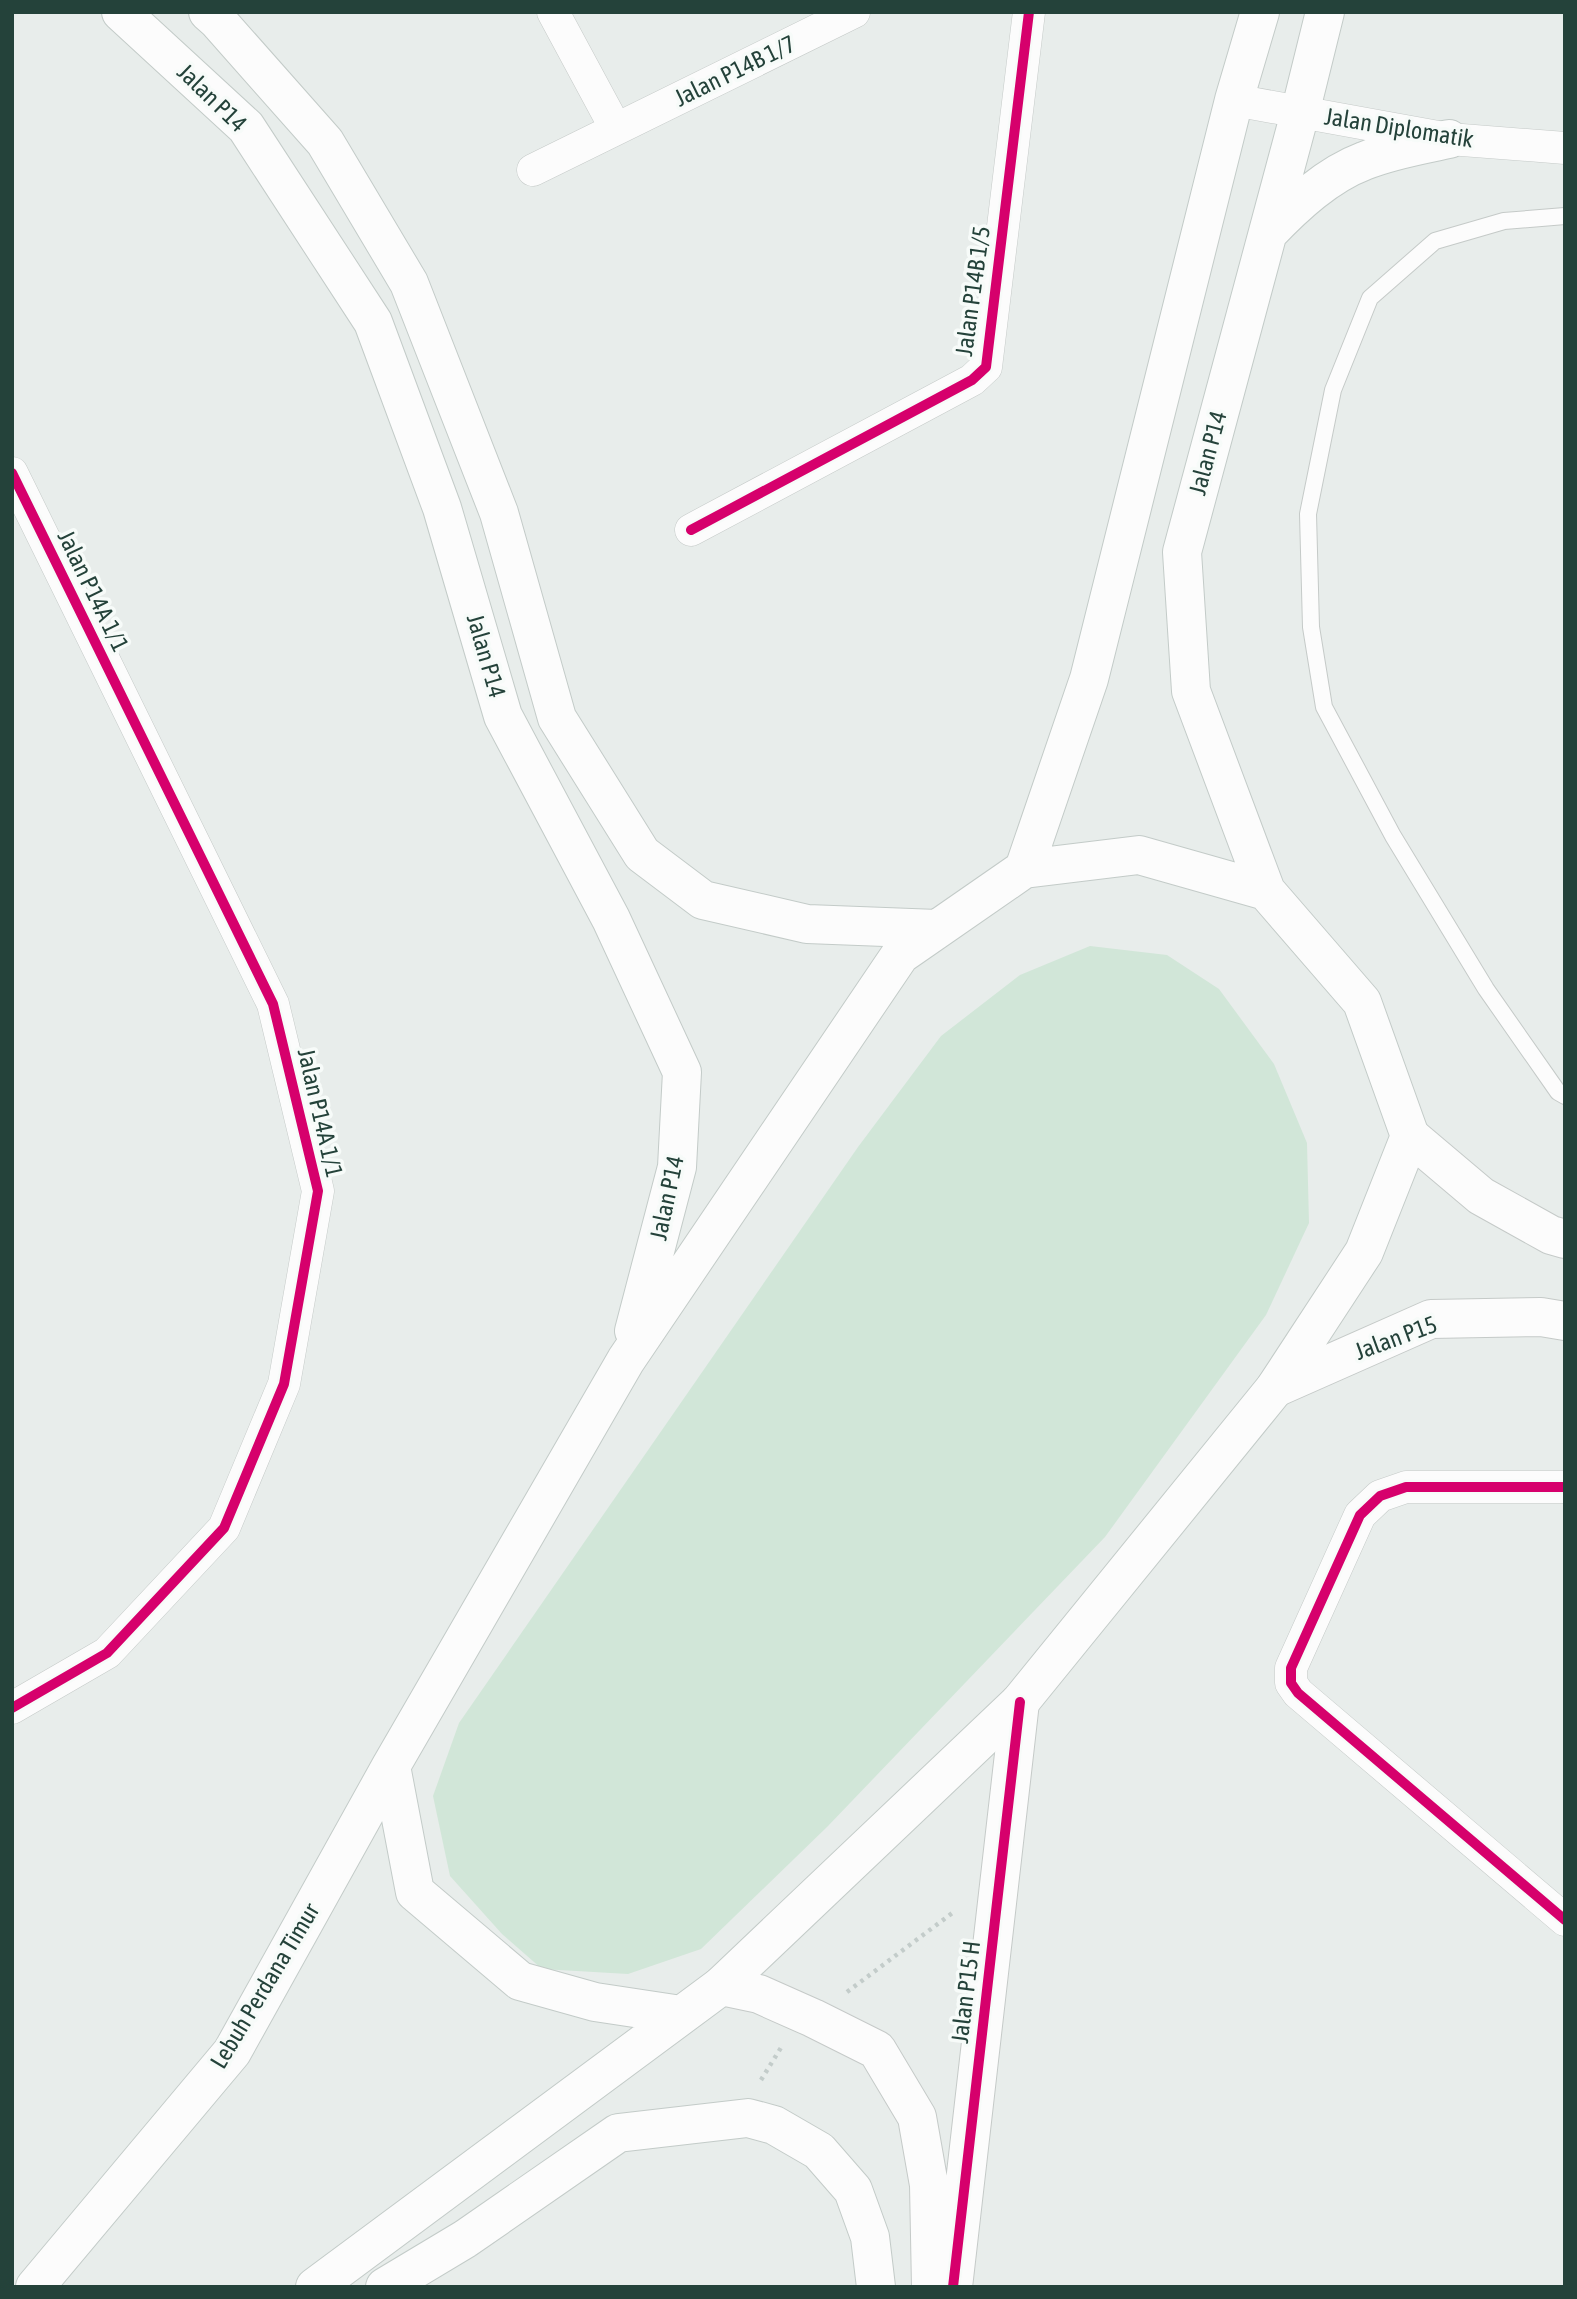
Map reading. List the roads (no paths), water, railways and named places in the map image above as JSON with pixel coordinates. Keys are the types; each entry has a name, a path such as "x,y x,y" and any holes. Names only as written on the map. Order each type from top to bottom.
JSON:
{"main road":[{"name":"Jalan P14","path":"121,12 246,127 373,322 442,508 503,716 611,919 682,1072 677,1167 626,1360"},
{"path":"208,12 325,142 409,283 499,513 557,718 642,854 703,900 807,924 937,929"},
{"path":"1024,869 1089,679 1234,100 1260,12"},
{"name":"Jalan P14","path":"1266,891 1191,691 1182,552 1325,12"},
{"path":"1268,233 1292,208 1328,181 1362,161 1449,139"},
{"path":"626,1360 900,955 1024,869 1139,855 1266,891 1362,1002 1410,1136 1481,1196 1550,1235 1565,1239"},
{"path":"315,2287 721,1986 1020,1702 1275,1388 1364,1252 1410,1136"},
{"name":"Jalan P15","path":"1275,1388 1431,1319 1541,1317 1565,1321"},
{"name":"Lebuh Perdana Timur","path":"34,2287 232,2052 391,1766 626,1360"},
{"name":"Jalan P15 H","path":"953,2287 1020,1702"},
{"path":"391,1766 415,1892 520,1981 596,2001 681,2015"},
{"path":"721,1986 759,1994 877,2050 917,2117 929,2185 931,2287"},
{"path":"385,2287 465,2239 618,2133 747,2118 774,2125 819,2151 853,2190 870,2237 876,2287"}],"street":[{"path":"553,12 615,129"},
{"name":"Jalan P14B 1/7","path":"533,170 854,12"},
{"name":"Jalan P14B 1/5","path":"691,530 972,380 986,367 1029,12"},
{"name":"Jalan Diplomatik","path":"1234,100 1449,139 1565,148"},
{"name":"Jalan P14A 1/1","path":"12,474 273,1004 318,1191 284,1384 224,1528 107,1653 12,1709"},
{"path":"1565,1487 1406,1487 1380,1496 1360,1515 1291,1668 1292,1683 1298,1693 1565,1920"}],"lane":[{"path":"1565,216 1504,221 1435,241 1370,298 1332,390 1308,514 1311,627 1324,707 1393,836 1486,989 1558,1092 1565,1096"}]}
